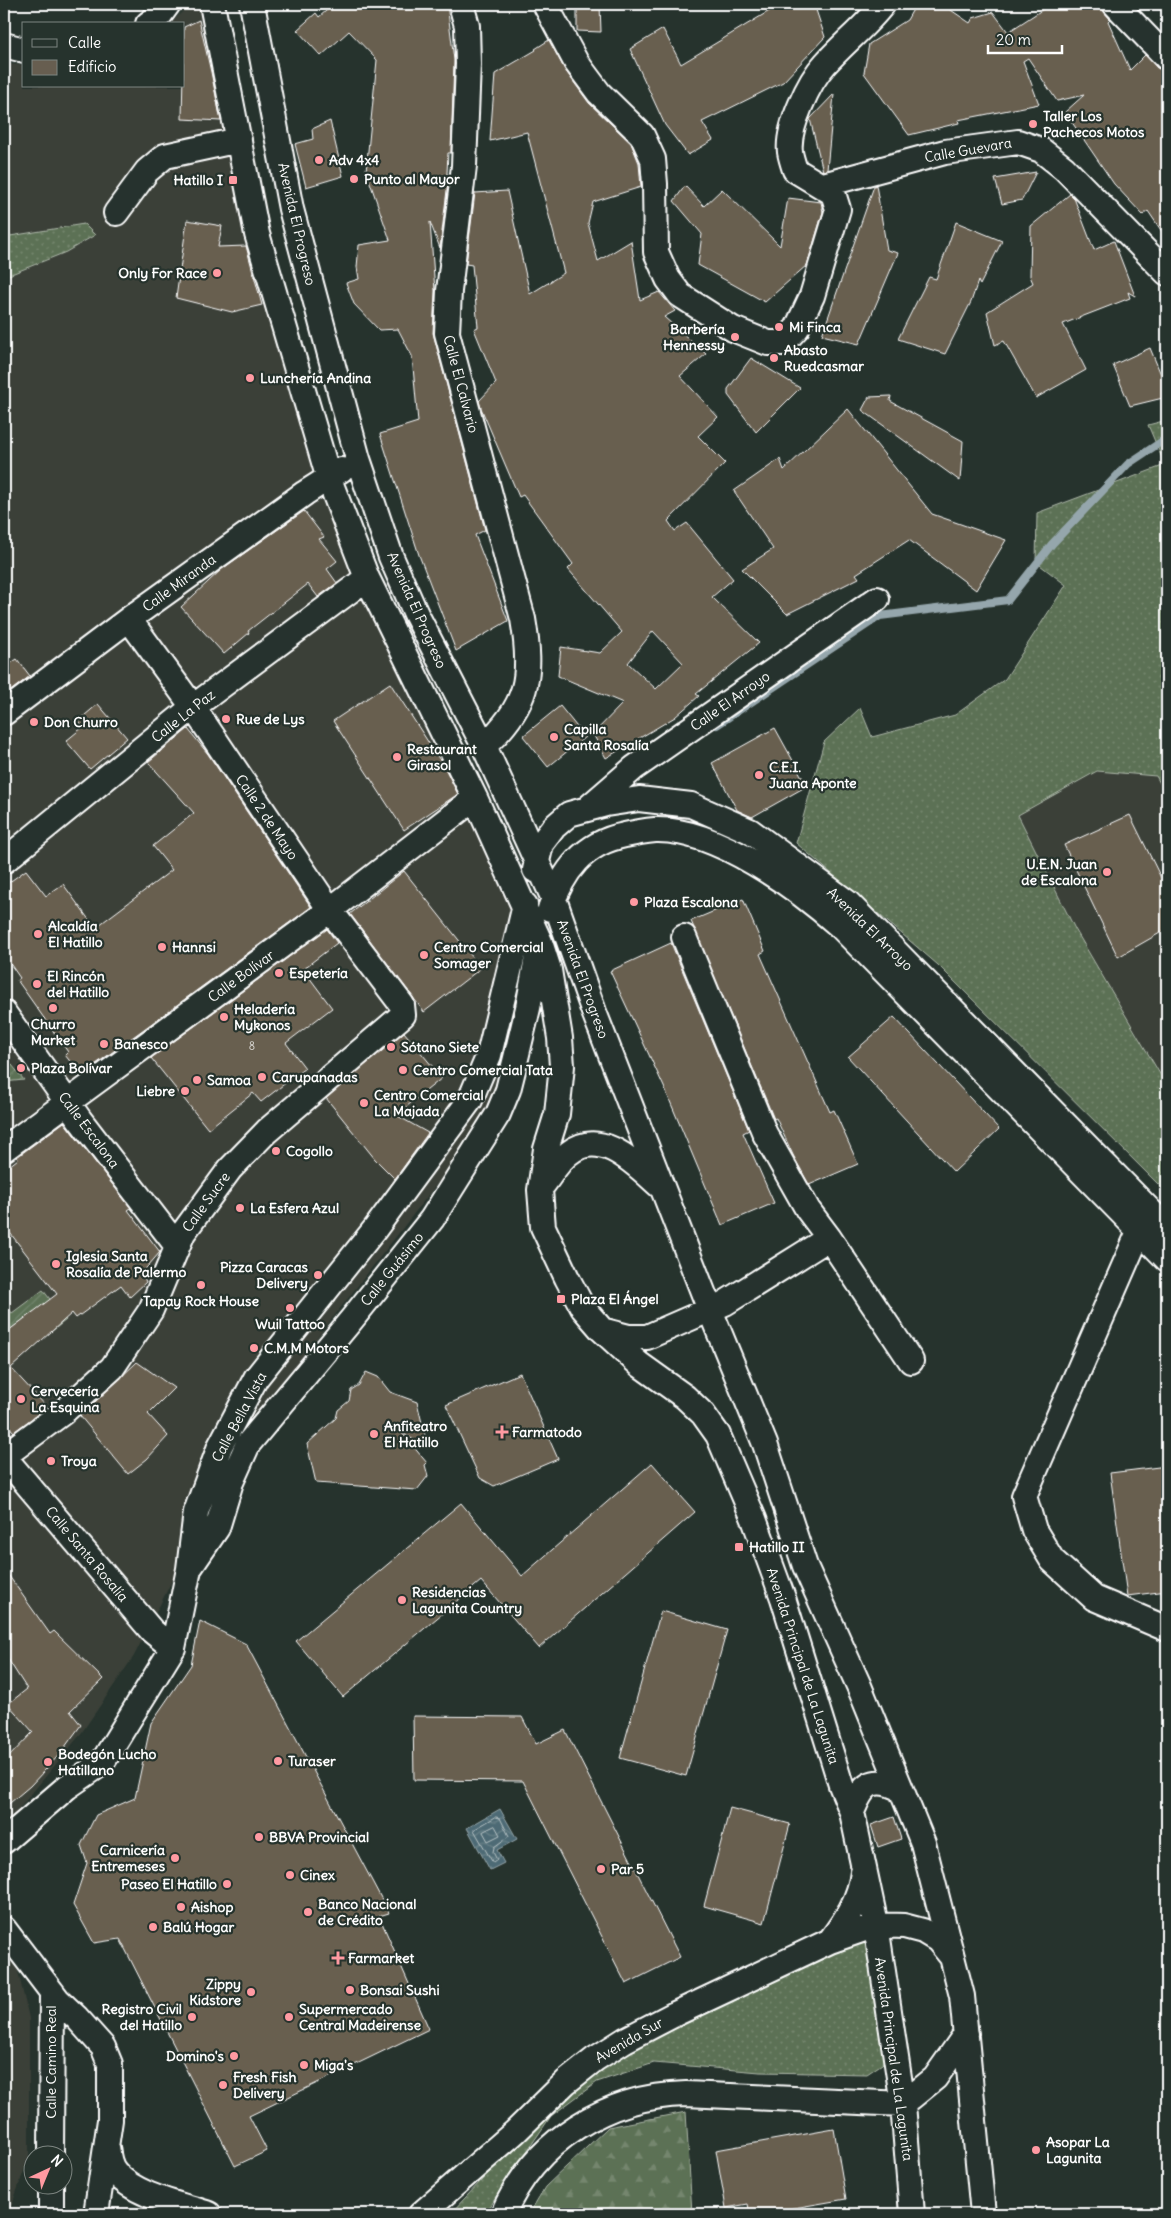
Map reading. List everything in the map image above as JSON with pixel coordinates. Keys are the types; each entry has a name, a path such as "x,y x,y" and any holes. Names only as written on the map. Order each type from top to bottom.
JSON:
{"street":[{"path":"150,22 168,4"},
{"name":"Avenida El Progreso","path":"212,4 257,234 329,479 367,578 475,798 540,942 553,990 562,1066 557,1114 546,1149 540,1190"},
{"name":"Avenida El Progreso","path":"252,4 291,209 358,459 391,556 416,614 484,746 554,899 594,1012 663,1189"},
{"name":"Calle El Calvario","path":"460,4 467,26 468,64 464,166 449,291 446,333 520,610 528,652 526,683 520,700 495,736 484,746"},
{"path":"545,4 576,62 599,93 642,135 652,159 655,184 656,252 668,279 680,294 715,318 733,329 768,343 783,343 797,328 812,296 838,209 833,193 823,185 795,170 790,151 792,132 797,114 814,80 824,65 870,21 883,4"},
{"path":"1115,4 1167,58"},
{"path":"4,45 22,50"},
{"path":"116,213 148,170 165,156 239,140"},
{"name":"Calle Guevara","path":"823,185 945,152 1018,142 1041,150 1064,168 1167,274"},
{"name":"Calle Miranda","path":"4,712 129,619 304,494 358,459"},
{"name":"Calle La Paz","path":"4,861 193,707 367,578"},
{"name":"Calle El Arroyo","path":"587,808 634,768 877,599"},
{"name":"Calle 2 de Mayo","path":"129,619 193,707 330,910 402,1005 402,1015"},
{"name":"Calle Bolívar","path":"4,1149 330,910 475,798"},
{"name":"Avenida El Arroyo","path":"524,909 538,863 541,844 554,827 568,814 587,808 639,799 691,805 750,831 848,903 1144,1220 1167,1259"},
{"name":"Avenida El Arroyo","path":"540,942 554,899 576,860 588,850 618,837 656,830 694,836 738,854 807,897 841,926 1144,1220 1167,1228"},
{"name":"Calle Bella Vista","path":"4,1841 67,1787 102,1763 173,1648 189,1569 196,1512 220,1446 256,1378 310,1314 470,1100 489,1055 524,909"},
{"path":"684,938 765,1134 808,1210 829,1238 911,1361"},
{"name":"Calle Guásimo","path":"189,1569 217,1528 231,1482 248,1444 432,1219 498,1114 508,1090 516,1058 528,1008 540,942"},
{"name":"Calle Escalona","path":"4,1013 80,1120 177,1246"},
{"name":"Calle Sucre","path":"4,1456 62,1413 112,1368 151,1310 182,1233 230,1169 266,1131 402,1015"},
{"path":"540,1190 559,1162 570,1151 585,1146 599,1145 614,1149 626,1157 663,1189 764,1444 805,1566 859,1686 923,1843 962,1996 983,2214"},
{"name":"Avenida Principal de La Lagunita","path":"540,1190 543,1227 583,1308 602,1330 639,1364 685,1397 703,1414 718,1435 754,1519 783,1598 841,1786 852,1812 864,1865 876,1925 903,2104 912,2214"},
{"path":"1144,1220 1024,1496 1034,1530 1052,1560 1094,1598 1167,1629"},
{"path":"602,1330 629,1337 647,1337 725,1303 829,1238"},
{"name":"Calle Santa Rosalía","path":"4,1456 152,1631 173,1648"},
{"path":"852,1812 860,1791 872,1782 887,1782 901,1789"},
{"path":"830,1941 854,1904 862,1883 864,1865"},
{"path":"876,1925 904,1926 923,1931 938,1940 953,1958"},
{"name":"Avenida Sur","path":"421,2214 515,2132 566,2082 595,2059 625,2040 675,2014 830,1941 876,1925"},
{"path":"4,1929 52,1992"},
{"name":"Calle Camino Real","path":"52,1992 103,2047 110,2064 111,2093 107,2144 96,2214"},
{"name":"Calle Camino Real","path":"51,2146 52,1992"},
{"path":"503,2214 511,2195 532,2166 554,2144 574,2128 598,2114 623,2104 664,2095 686,2094 903,2104 936,2078 966,2034"},
{"name":"Calle Camino Real","path":"107,2144 108,2157 115,2173 138,2190 209,2214"},
{"path":"51,2196 51,2214"}],"shaded area":[{"path":"190,4 217,4 251,127 309,428 535,936 501,1089 469,1143 247,1428 221,1484 134,1656 80,1735 13,1816 4,1823 4,61 22,65 22,88 185,88 185,22 172,22"},
{"name":"U.E.N. Juan de Escalona","path":"1097,771 1157,776 1167,796 1167,1086 1075,929 1018,815"},
{"path":"4,1949 17,1967 29,2018 29,2146 22,2146 22,2177 10,2210 7,2209 4,2214"}],"green space":[{"path":"84,224 95,235 66,252 4,277 4,237"},
{"path":"1167,420 1167,796 1156,776 1097,771 1018,815 1075,929 1167,1086 1167,1193 938,965 796,843 824,742 860,708 872,737 955,715 1005,679 1066,585 1036,562 1037,513 1165,465 1148,425"},
{"path":"4,1055 24,1080 4,1082"},
{"path":"43,1290 66,1320 51,1332 34,1311 4,1334 4,1302 12,1313"},
{"path":"869,1939 885,2062 867,2074 760,2072 654,2063 597,2082 551,2116 484,2214 450,2214 542,2116 588,2077 645,2036 767,1975"},
{"path":"686,2112 692,2214 529,2214 545,2187 608,2127"}],"water":[{"path":"500,1809 517,1839 497,1850 504,1863 490,1870 467,1828"}],"building":[{"path":"334,4 447,4 454,60 451,153 448,153 448,182 440,248 430,222 435,291 433,333 485,530 475,535 508,621 456,651 419,555 380,434 418,422 412,356 398,329 379,330 354,304 346,283 359,279 357,267 359,245 390,240 366,171 377,60 349,31 321,56 297,30 316,13 319,17"},
{"path":"577,4 600,4 601,32 577,31"},
{"path":"781,4 814,4 825,37 783,82 702,122 713,140 688,155 665,125 630,49 663,29 681,64"},
{"path":"916,4 942,4 970,23 973,18 993,12 1008,32 1051,4 1102,4 1105,13 1110,19 1108,21 1130,70 1145,55 1157,68 1167,71 1167,239 1148,211 1143,215 1114,184 1065,112 1084,95 1057,101 1028,58 1023,61 1039,104 958,120 959,123 909,135 864,73 869,44 907,20"},
{"path":"199,20 221,121 182,119 183,88 185,88 185,27"},
{"path":"549,40 565,70 589,103 631,143 639,163 641,187 593,202 588,223 598,261 631,241 640,300 659,292 675,311 664,317 706,354 680,376 718,417 698,436 725,463 668,521 675,531 687,523 733,579 712,597 759,643 696,694 699,696 675,717 606,758 593,734 623,703 558,676 561,647 600,653 622,632 568,569 573,564 523,495 519,497 479,401 496,383 474,329 478,327 472,265 466,264 475,193 507,191 530,294 564,273 527,132 490,141 495,74","holes":["653,631 683,663 656,689 628,663"]},
{"path":"834,94 827,170 823,171 810,119"},
{"name":"Adv 4x4","path":"330,121 343,176 306,187 295,144 313,139 312,129"},
{"path":"1036,172 1022,200 1002,204 995,179"},
{"path":"876,185 887,250 898,253 859,344 822,335 874,186"},
{"path":"685,186 704,206 722,189 780,246 788,198 821,202 823,212 807,265 765,302 698,265 702,234 674,201"},
{"path":"1070,194 1074,198 1094,250 1114,241 1135,296 1128,292 1130,298 1063,324 1086,370 1036,398 1004,341 995,345 987,312 1033,283 1030,276 1031,226"},
{"name":"Only For Race","path":"187,220 222,226 218,247 246,246 262,305 232,312 176,298"},
{"path":"956,222 1002,241 980,285 978,281 971,302 945,354 898,339 929,277 936,279"},
{"path":"1150,348 1167,389 1167,397 1130,406 1113,365"},
{"path":"751,358 800,388 756,432 728,395 728,389"},
{"path":"891,396 890,401 963,441 960,481 862,410 869,397"},
{"path":"848,409 932,514 1006,540 976,590 909,540 856,574 859,578 787,614 742,569 773,549 734,491 780,459 784,470"},
{"path":"304,511 324,537 319,539 337,561 327,569 337,583 318,597 308,584 248,631 249,633 224,654 181,607 222,569"},
{"path":"17,659 30,676 4,696 4,668"},
{"name":"Restaurant Girasol","path":"390,683 445,768 458,794 404,830 333,721"},
{"path":"98,704 127,738 90,769 66,741 83,727 78,721"},
{"name":"Capilla Santa Rosalía","path":"560,706 585,737 548,767 523,736"},
{"name":"C.E.I. Juana Aponte","path":"775,728 807,786 752,817 737,810 712,763"},
{"path":"188,729 208,754 311,907 81,1075 65,1055 68,1052 17,980 20,978 4,955 4,886 26,870 46,896 63,884 95,928 172,870 153,846 194,813 148,762"},
{"path":"1130,815 1167,890 1167,929 1118,957 1064,845"},
{"name":"Centro Comercial Somager","path":"404,871 481,968 424,1012 350,914"},
{"path":"743,899 765,951 760,954 830,1112 834,1110 858,1164 809,1185 776,1118 774,1119 691,921"},
{"path":"327,929 337,943 303,969 332,1008 286,1043 305,1068 261,1102 253,1093 208,1129 151,1058"},
{"path":"671,943 749,1130 743,1133 774,1203 722,1225 664,1087 610,971"},
{"path":"894,1017 999,1129 954,1172 848,1057"},
{"path":"404,1032 442,1078 396,1115 428,1133 395,1179 375,1159 326,1098"},
{"path":"64,1122 131,1208 128,1210 160,1252 142,1273 146,1282 130,1297 121,1285 76,1318 72,1313 11,1368 47,1407 14,1432 4,1421 4,1334 57,1294 4,1225 4,1170 18,1159 17,1157"},
{"path":"137,1362 174,1388 148,1414 168,1436 147,1459 128,1474 80,1416"},
{"name":"Anfiteatro El Hatillo","path":"366,1372 378,1377 390,1392 417,1402 428,1448 402,1433 427,1463 425,1465 428,1476 417,1490 316,1483 307,1444 336,1418 338,1410 349,1401 351,1390 359,1385"},
{"name":"Farmatodo","path":"520,1373 558,1459 494,1486 480,1478 446,1405"},
{"path":"652,1463 695,1512 539,1648 481,1581 343,1697 296,1641 461,1503 522,1576"},
{"path":"1167,1466 1167,1591 1127,1596 1110,1473"},
{"path":"4,1569 50,1634 54,1631 103,1679 70,1711 81,1725 59,1755 30,1786 4,1808 4,1762 33,1732 8,1704 27,1689 4,1653"},
{"path":"661,1611 727,1630 686,1776 620,1758"},
{"name":"Paseo El Hatillo","path":"200,1621 246,1644 389,1913 379,1916 429,2029 249,2116 267,2151 235,2166 120,1939 94,1943 73,1905 87,1863 81,1845 96,1815 135,1798 151,1723 191,1665"},
{"name":"Par 5","path":"413,1716 522,1717 536,1744 565,1730 680,1957 626,1984 523,1781 414,1780"},
{"path":"730,1808 790,1824 764,1923 704,1906"},
{"path":"894,1817 901,1839 878,1847 871,1825"},
{"path":"834,2129 846,2199 788,2209 789,2214 750,2214 748,2204 726,2208 716,2150"}],"waterway":[{"path":"717,725 880,616 1008,600 1052,544 1128,464 1167,438"}],"place":[{"name":"Taller Los Pachecos Motos","path":"1033,124"},
{"name":"Adv 4x4","path":"319,160"},
{"name":"Punto al Mayor","path":"354,179"},
{"name":"Hatillo I","path":"233,180"},
{"name":"Only For Race","path":"217,273"},
{"name":"Mi Finca","path":"779,327"},
{"name":"Barbería Hennessy","path":"735,337"},
{"name":"Abasto Ruedcasmar","path":"774,358"},
{"name":"Lunchería Andina","path":"250,378"},
{"name":"Rue de Lys","path":"226,719"},
{"name":"Don Churro","path":"34,722"},
{"name":"Capilla Santa Rosalía","path":"554,737"},
{"name":"Restaurant Girasol","path":"397,757"},
{"name":"C.E.I. Juana Aponte","path":"759,775"},
{"name":"U.E.N. Juan de Escalona","path":"1107,872"},
{"name":"Plaza Escalona","path":"634,902"},
{"name":"Alcaldía El Hatillo","path":"38,934"},
{"name":"Hannsi","path":"162,947"},
{"name":"Centro Comercial Somager","path":"424,955"},
{"name":"Espetería","path":"279,973"},
{"name":"El Rincón del Hatillo","path":"37,984"},
{"name":"Churro Market","path":"53,1008"},
{"name":"Heladería Mykonos","path":"224,1017"},
{"name":"Banesco","path":"104,1044"},
{"name":"Sótano Siete","path":"391,1047"},
{"name":"Plaza Bolívar","path":"21,1068"},
{"name":"Centro Comercial Tata","path":"403,1070"},
{"name":"Carupanadas","path":"262,1077"},
{"name":"Samoa","path":"197,1080"},
{"name":"Liebre","path":"185,1091"},
{"name":"Centro Comercial La Majada","path":"364,1103"},
{"name":"Cogollo","path":"276,1151"},
{"name":"La Esfera Azul","path":"240,1208"},
{"name":"Iglesia Santa Rosalía de Palermo","path":"56,1264"},
{"name":"Pizza Caracas Delivery","path":"318,1275"},
{"name":"Tapay Rock House","path":"201,1285"},
{"name":"Plaza El Ángel","path":"561,1299"},
{"name":"Wuil Tattoo","path":"290,1308"},
{"name":"C.M.M Motors","path":"254,1348"},
{"name":"Cervecería La Esquina","path":"21,1399"},
{"name":"Farmatodo","path":"502,1432"},
{"name":"Anfiteatro El Hatillo","path":"374,1434"},
{"name":"Troya","path":"51,1461"},
{"name":"Hatillo II","path":"739,1547"},
{"name":"Residencias Lagunita Country","path":"402,1600"},
{"name":"Turaser","path":"278,1761"},
{"name":"Bodegón Lucho Hatillano","path":"48,1762"},
{"name":"BBVA Provincial","path":"259,1837"},
{"name":"Carnicería Entremeses","path":"175,1858"},
{"name":"Par 5","path":"601,1869"},
{"name":"Cinex","path":"290,1875"},
{"name":"Paseo El Hatillo","path":"227,1884"},
{"name":"Aishop","path":"181,1907"},
{"name":"Banco Nacional de Crédito","path":"308,1912"},
{"name":"Balú Hogar","path":"153,1927"},
{"name":"Farmarket","path":"338,1958"},
{"name":"Bonsai Sushi","path":"350,1990"},
{"name":"Zippy Kidstore","path":"251,1992"},
{"name":"Registro Civil del Hatillo","path":"192,2017"},
{"name":"Supermercado Central Madeirense","path":"289,2017"},
{"name":"Domino's","path":"234,2056"},
{"name":"Miga's","path":"304,2065"},
{"name":"Fresh Fish Delivery","path":"223,2085"},
{"name":"Asopar La Lagunita","path":"1036,2150"}]}
